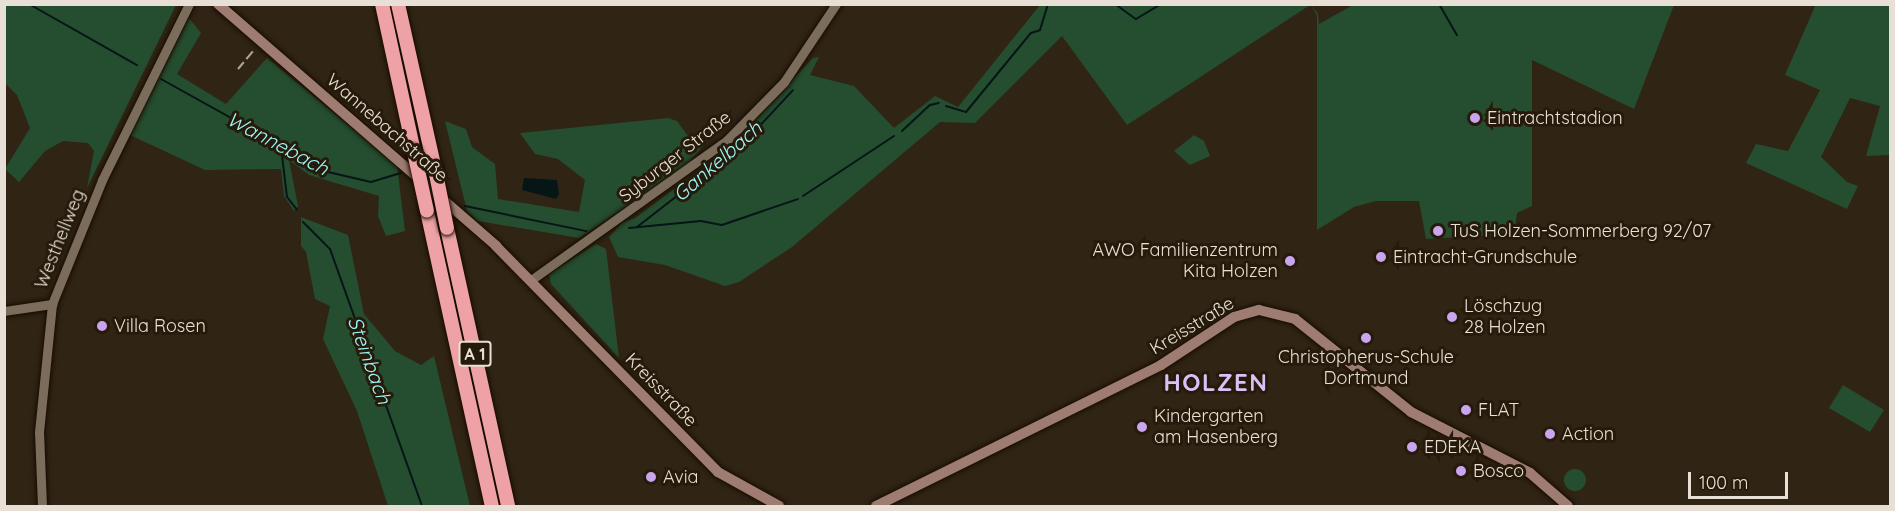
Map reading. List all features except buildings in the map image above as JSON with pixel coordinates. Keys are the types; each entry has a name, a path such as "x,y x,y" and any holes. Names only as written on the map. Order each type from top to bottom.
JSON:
{"highway":[{"name":"A 1","path":"382,4 492,507"},
{"name":"A 1","path":"398,4 508,507"},
{"path":"408,4 408,46"}],"main road":[{"name":"Wannebachstraße","path":"218,4 531,280"},
{"name":"Kreisstraße","path":"531,280 717,472 779,507"},
{"name":"Kreisstraße","path":"876,507 1161,365 1234,317 1259,310 1295,319 1411,412 1530,473 1568,507"}],"street":[{"name":"Westhellweg","path":"42,507 39,432 52,304 102,180 189,4"},
{"name":"Syburger Straße","path":"531,280 727,140 784,82 836,4"},
{"path":"4,311 52,304"}],"green space":[{"path":"1816,4 1890,5 1890,155 1866,156 1880,106 1850,98 1821,157 1847,182 1858,186 1847,209 1746,163 1756,144 1788,151 1820,90 1785,75"},
{"path":"4,5 176,5 87,188 94,151 88,143 63,141 45,151 19,182 5,169 30,128 17,95 5,83"},
{"path":"1040,5 1310,5 1127,125 1062,36 975,123 940,122 792,247 739,282 725,286 665,265 618,257 609,237 622,223 635,218 728,149 813,58 819,57 810,75 854,86 894,128 935,96 958,107"},
{"path":"1311,5 1318,14 1319,24 1353,5 1674,5 1634,109 1532,60 1532,206 1517,213 1514,234 1426,239 1419,201 1376,201 1354,207 1317,230 1317,16"},
{"path":"189,18 201,33 177,74 226,104 267,58 397,165 405,231 386,236 378,216 379,196 309,175 289,160 298,206 294,211 284,196 281,169 205,170 130,135"},
{"path":"668,118 677,121 696,147 705,144 685,167 579,238 478,221 467,211 445,121 466,129 472,147 495,164 498,199 579,212 585,180 558,159 535,154 520,133"},
{"path":"1194,135 1204,141 1210,156 1190,165 1174,151"},
{"path":"301,217 348,235 364,314 395,351 421,365 434,356 470,506 388,506 357,411 323,339 330,306 315,299 306,252 301,246"},
{"path":"596,244 606,249 619,358 551,284 549,274"},
{"path":"1843,385 1884,410 1870,432 1829,408"},
{"path":"1575,469 1583,472 1586,480 1583,488 1575,491 1567,488 1564,480 1567,472"}],"shaded area":[{"path":"524,178 557,180 559,194 556,199 522,190"}],"waterway":[{"name":"Wannebach","path":"29,4 137,65"},
{"name":"Wannebach","path":"946,106 966,112 1031,33 1040,30 1048,4"},
{"name":"Wannebach","path":"1115,4 1136,19 1161,4"},
{"path":"1439,4 1457,35"},
{"name":"Wannebach","path":"161,79 328,172 371,182 401,173"},
{"name":"Gankelbach","path":"637,227 741,146 793,90"},
{"name":"Wannebach","path":"902,131 930,105 939,103"},
{"name":"Wannebach","path":"803,196 894,136"},
{"name":"Steinbach","path":"281,147 287,197 297,210"},
{"name":"Wannebach","path":"629,228 701,221 722,225 798,199"},
{"name":"Wannebach","path":"465,206 586,231"},
{"name":"Steinbach","path":"303,222 330,249 422,506"}],"railway":[{"path":"238,69 255,49"}],"place":[{"name":"Eintrachtstadion","path":"1475,118"},
{"name":"TuS Holzen-Sommerberg 92/07","path":"1438,231"},
{"name":"Eintracht-Grundschule","path":"1381,257"},
{"name":"AWO Familienzentrum Kita Holzen","path":"1290,261"},
{"name":"Löschzug 28 Holzen","path":"1452,317"},
{"name":"Villa Rosen","path":"102,326"},
{"name":"Christopherus-Schule Dortmund","path":"1366,338"},
{"name":"FLAT","path":"1466,410"},
{"name":"Kindergarten am Hasenberg","path":"1142,427"},
{"name":"Action","path":"1550,434"},
{"name":"EDEKA","path":"1412,447"},
{"name":"Bosco","path":"1461,471"},
{"name":"Avia","path":"651,477"}],"district":[{"name":"HOLZEN","path":"1216,383"}]}
